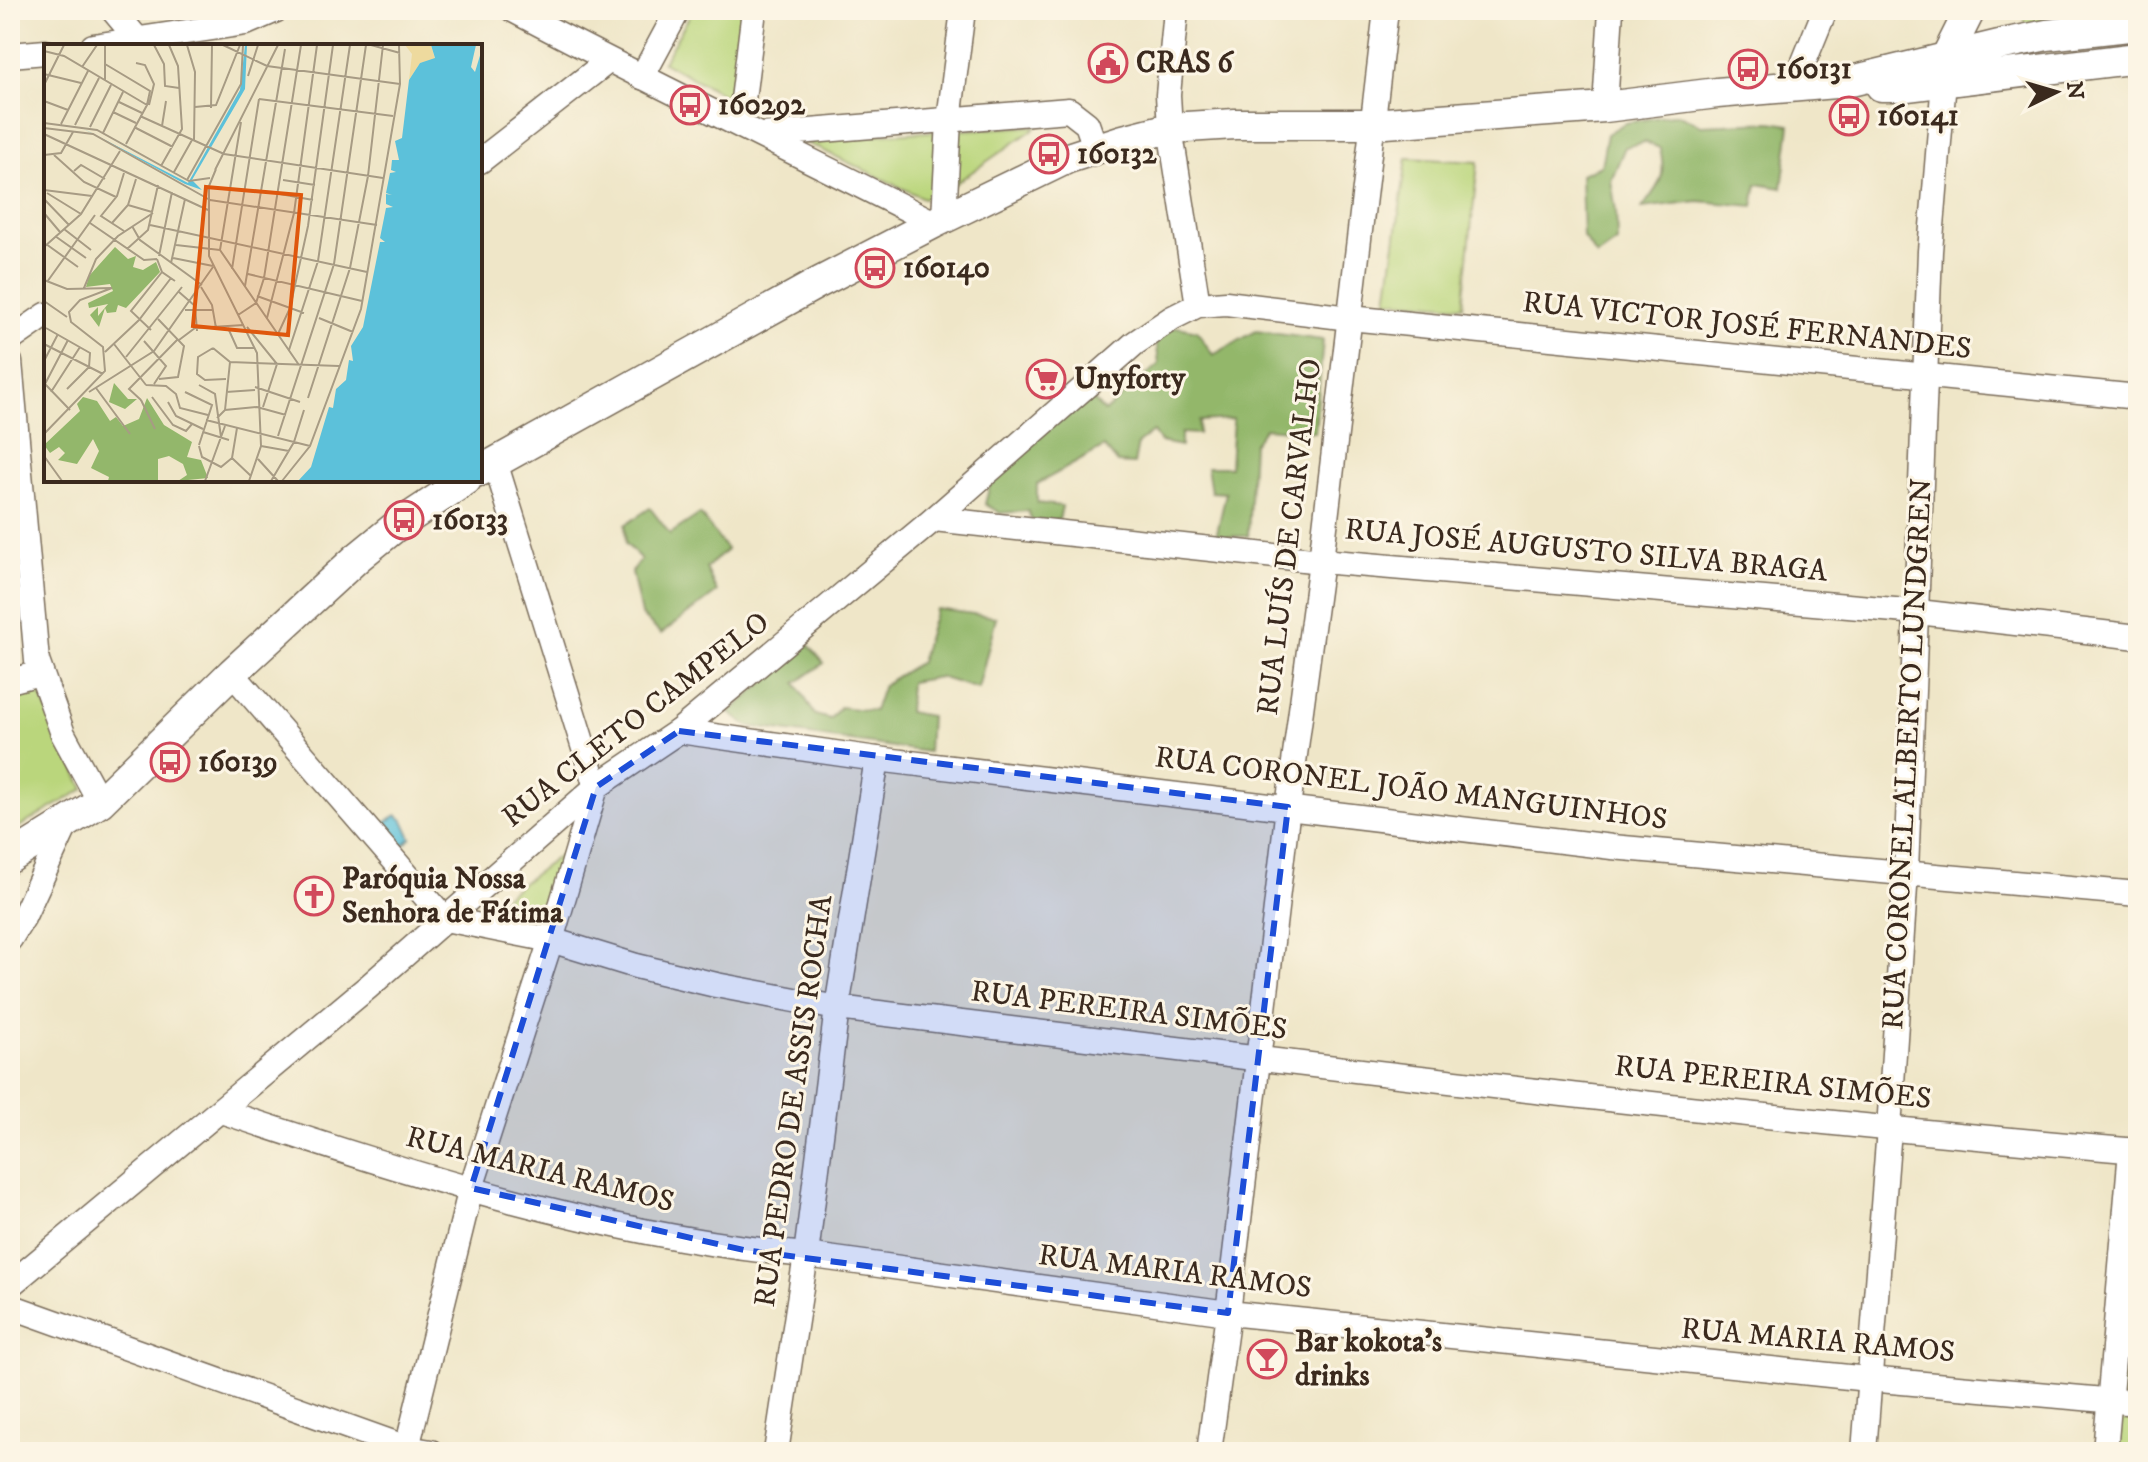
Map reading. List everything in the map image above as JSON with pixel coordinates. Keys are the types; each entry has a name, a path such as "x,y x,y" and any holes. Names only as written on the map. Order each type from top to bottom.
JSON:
{"main road":[{"path":"1945,69 1970,10"},
{"path":"1945,69 2047,35 2138,25"},
{"path":"487,467 818,283 939,220 1095,147 1170,128 1235,124 1372,124 1605,107 1945,69 2138,58"},
{"path":"10,858 100,802 232,673 395,527 463,482"}],"street":[{"path":"113,10 138,40"},
{"path":"108,44 246,26 276,10"},
{"path":"513,10 608,61 939,220 963,10"},
{"path":"642,77 678,10"},
{"path":"750,129 754,10"},
{"path":"1176,10 1168,95 1170,128 1198,305"},
{"name":"RUA LUÍS DE CARVALHO","path":"1209,1452 1321,561 1386,10"},
{"path":"1605,107 1611,10"},
{"path":"1794,86 1825,10"},
{"path":"10,55 44,52"},
{"path":"482,159 608,61"},
{"name":"RUA CORONEL ALBERTO LUNDGREN","path":"1864,1452 1906,872 1930,251 1945,69"},
{"path":"750,129 949,120 1069,110 1087,124 1095,147"},
{"name":"RUA CLETO CAMPELO","path":"10,1285 368,987 596,787 679,731 934,519 1135,343 1198,305 1226,303 1350,318"},
{"path":"10,340 44,316"},
{"name":"RUA VICTOR JOSÉ FERNANDES","path":"1350,318 2138,397"},
{"path":"10,362 17,525 40,673 63,734 100,802"},
{"path":"10,1306 415,1451 471,1188 551,940 596,787 487,467"},
{"name":"RUA JOSÉ AUGUSTO SILVA BRAGA","path":"934,519 1321,561 1918,612 2138,637"},
{"path":"10,681 40,673"},
{"path":"232,673 445,919"},
{"name":"RUA CORONEL JOÃO MANGUINHOS","path":"679,731 877,759 1612,847 2138,894"},
{"name":"RUA PEDRO DE ASSIS ROCHA","path":"776,1452 806,1255 837,1008 877,759"},
{"path":"10,939 23,918 66,825"},
{"name":"RUA PEREIRA SIMÕES","path":"445,919 551,940 689,979 837,1008 1257,1059 1889,1129 2134,1151"},
{"name":"RUA MARIA RAMOS","path":"221,1111 343,1151 539,1207 664,1236 744,1250 806,1255 1228,1313 1868,1379 2138,1403"},
{"path":"2105,1452 2134,1151"}],"highlighted area":[{"path":"679,731 1288,807 1228,1313 744,1250 471,1188 596,787"}],"green space":[{"path":"693,10 744,10 735,101 663,62"},
{"path":"2025,10 2138,10 2138,15 2025,25"},
{"path":"1677,114 1701,125 1771,122 1790,125 1782,188 1757,184 1753,206 1698,201 1642,208 1662,174 1660,148 1645,142 1625,147 1611,180 1617,242 1597,256 1583,237 1581,174 1601,166 1607,134 1625,123"},
{"path":"1038,126 940,194 923,198 801,140 812,138"},
{"path":"1407,158 1478,162 1463,306 1387,300"},
{"path":"1178,327 1197,331 1213,355 1256,331 1323,340 1315,432 1265,428 1253,444 1248,536 1216,537 1226,493 1211,492 1207,467 1230,467 1233,419 1199,421 1198,434 1181,433 1181,446 1160,442 1153,432 1138,443 1134,464 1118,463 1104,447 1037,484 1037,503 1062,506 1059,520 1032,521 1028,511 1000,513 985,504 995,465 1088,394 1104,412 1159,364 1155,330"},
{"path":"650,508 670,534 700,514 727,550 706,568 717,592 661,634 641,615 632,572 641,559 626,544 625,525"},
{"path":"936,609 996,617 978,689 939,677 910,682 908,712 930,716 928,752 748,726 729,713 808,644 824,663 796,683 815,715 830,719 840,707 874,711 883,685 920,662"},
{"path":"35,683 84,789 10,832 10,688"},
{"path":"582,839 540,940 471,921"},
{"path":"2138,1173 2138,1452 2109,1452"}],"water":[{"path":"397,815 403,820 411,838 401,847 380,825"}],"place":[{"name":"CRAS 6","path":"1108,63"},
{"name":"160131","path":"1748,69"},
{"name":"160292","path":"690,105"},
{"name":"160141","path":"1849,116"},
{"name":"160132","path":"1049,154"},
{"name":"160140","path":"875,268"},
{"name":"Unyforty","path":"1046,379"},
{"name":"160133","path":"404,520"},
{"name":"160139","path":"170,762"},
{"name":"Paróquia Nossa Senhora de Fátima","path":"314,896"},
{"name":"Bar kokota's drinks","path":"1267,1359"}]}
